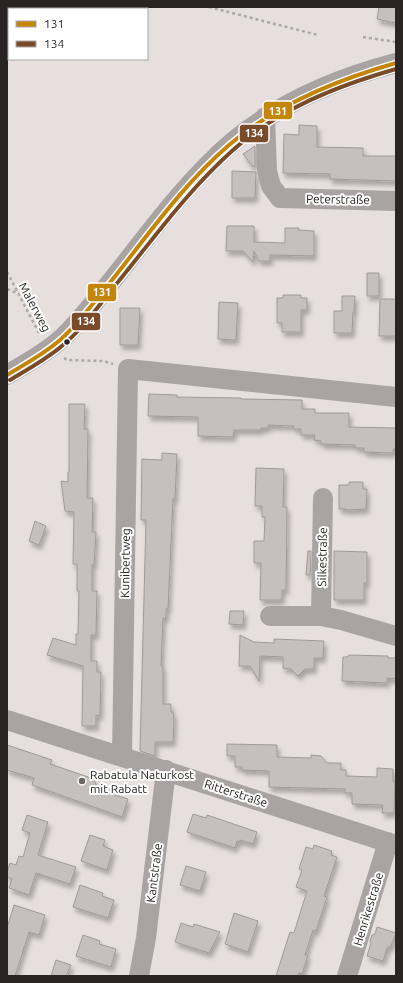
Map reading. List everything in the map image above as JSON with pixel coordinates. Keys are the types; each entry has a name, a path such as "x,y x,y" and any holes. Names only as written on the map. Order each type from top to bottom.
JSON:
{"street":[{"path":"7,374 48,349 61,339 90,308 193,180 231,142 265,117 299,99 372,70 396,63"},
{"name":"Peterstraße","path":"265,117 267,171 271,186 280,198 396,201"},
{"path":"128,369 396,397"},
{"name":"Kunibertweg","path":"122,757 128,369"},
{"name":"Silkestraße","path":"321,616 323,498"},
{"path":"270,616 321,616 341,620 396,636"},
{"name":"Ritterstraße","path":"7,720 392,844"},
{"name":"Kantstraße","path":"139,976 146,938 166,770"},
{"name":"Henrikestraße","path":"347,976 392,844"}],"path":[{"path":"209,7 318,35"},
{"path":"363,37 396,42"},
{"name":"Malerweg","path":"7,272 48,349"},
{"path":"7,289 19,295"},
{"path":"48,349 67,360 103,361 128,369"}],"building":[{"path":"379,7 396,7 396,23 377,19"},
{"path":"299,125 317,126 317,147 363,148 363,156 396,156 396,181 330,179 330,174 283,173 284,134 299,135"},
{"path":"255,146 255,165 253,167 243,154"},
{"path":"232,171 256,172 255,198 232,198"},
{"path":"227,226 254,226 254,242 285,243 285,228 299,228 298,230 314,231 314,256 270,255 270,261 259,261 254,251 253,262 243,251 226,251"},
{"path":"367,273 379,273 379,296 367,296"},
{"path":"283,295 301,295 301,298 307,298 307,310 301,310 301,332 282,332 282,323 277,323 277,298 283,298"},
{"path":"342,296 355,296 352,333 334,333 334,311 342,311"},
{"path":"380,299 396,299 396,336 379,336"},
{"path":"219,302 238,303 236,340 218,339"},
{"path":"120,308 140,308 138,345 120,345"},
{"path":"149,394 177,395 177,397 302,400 302,409 315,409 315,413 349,413 349,427 396,428 396,449 393,449 393,453 364,452 364,448 355,448 355,445 321,444 321,441 314,440 315,435 301,435 301,429 294,429 294,426 268,425 268,428 261,428 261,430 234,430 233,437 198,436 198,417 148,416"},
{"path":"69,404 85,404 84,429 88,429 87,498 93,498 92,532 96,532 94,565 92,565 92,591 97,591 96,635 91,635 91,661 97,661 97,672 101,672 100,716 96,715 96,726 82,726 83,666 47,655 53,638 76,645 76,634 78,634 79,591 77,591 77,564 73,564 74,512 65,511 61,481 68,482"},
{"path":"162,453 177,454 175,499 173,499 168,609 166,609 166,618 163,618 161,666 163,666 163,704 171,704 171,712 173,712 174,719 173,742 155,742 155,756 140,751 146,520 141,520 142,459 162,460"},
{"path":"256,468 284,469 283,507 287,507 286,590 282,590 282,600 260,600 261,563 254,563 254,541 264,541 265,517 262,517 262,506 255,506"},
{"path":"349,482 363,482 363,489 367,489 366,509 339,509 339,485 349,485"},
{"path":"35,521 46,526 39,545 29,541"},
{"path":"308,551 311,551 310,575 306,575"},
{"path":"334,551 367,552 367,583 364,583 364,600 334,600"},
{"path":"230,611 244,611 243,625 229,624"},
{"path":"240,635 254,642 274,643 274,639 324,641 323,658 314,658 314,669 305,669 298,676 291,669 283,668 283,657 260,656 259,681 250,666 239,666"},
{"path":"349,655 388,656 388,658 396,658 396,679 387,678 387,683 342,681 343,657 347,657"},
{"path":"227,744 277,745 277,757 311,758 311,755 321,756 327,763 341,763 341,770 346,770 346,776 377,777 377,768 393,769 393,781 395,782 394,813 382,813 383,805 352,804 352,793 345,793 345,789 269,787 269,771 242,770 242,767 235,767 235,756 227,756"},
{"path":"7,745 52,760 50,764 94,779 96,785 116,791 115,795 128,799 122,817 32,785 34,778 7,770"},
{"path":"193,814 206,818 207,815 257,832 253,844 240,840 240,842 237,841 235,848 187,832"},
{"path":"27,815 48,822 38,855 76,867 70,884 36,873 29,895 9,888 12,879 7,877 7,872 10,863 16,865 19,856 23,857 30,833 22,830"},
{"path":"90,835 105,840 103,846 113,850 107,870 81,861"},
{"path":"314,845 332,851 331,855 337,857 324,896 327,897 316,931 313,930 305,955 308,955 302,974 299,973 298,976 276,976 290,932 294,933 307,891 296,887 302,870 299,869 306,847 313,849"},
{"path":"186,866 206,872 200,891 180,885"},
{"path":"80,885 103,893 102,896 114,900 108,918 73,907"},
{"path":"14,905 45,915 39,935 29,932 15,976 7,976 7,928"},
{"path":"234,913 258,921 248,952 225,944"},
{"path":"181,923 193,927 194,924 220,932 209,953 175,942"},
{"path":"377,927 396,933 391,946 387,948 383,961 367,956 372,935 375,934"},
{"path":"83,935 100,941 99,944 116,949 111,967 76,956"},
{"path":"56,960 71,965 66,976 51,976"}],"transit line":[{"name":"131","path":"7,375 48,350 72,328 178,196 211,161 247,130 267,117 308,95 351,77 396,63"},
{"name":"134","path":"10,380 50,355 76,333 183,202 215,167 250,136 289,111 330,91 396,69"}],"place":[{"name":"Rabatula Naturkost mit Rabatt","path":"82,781"}]}
